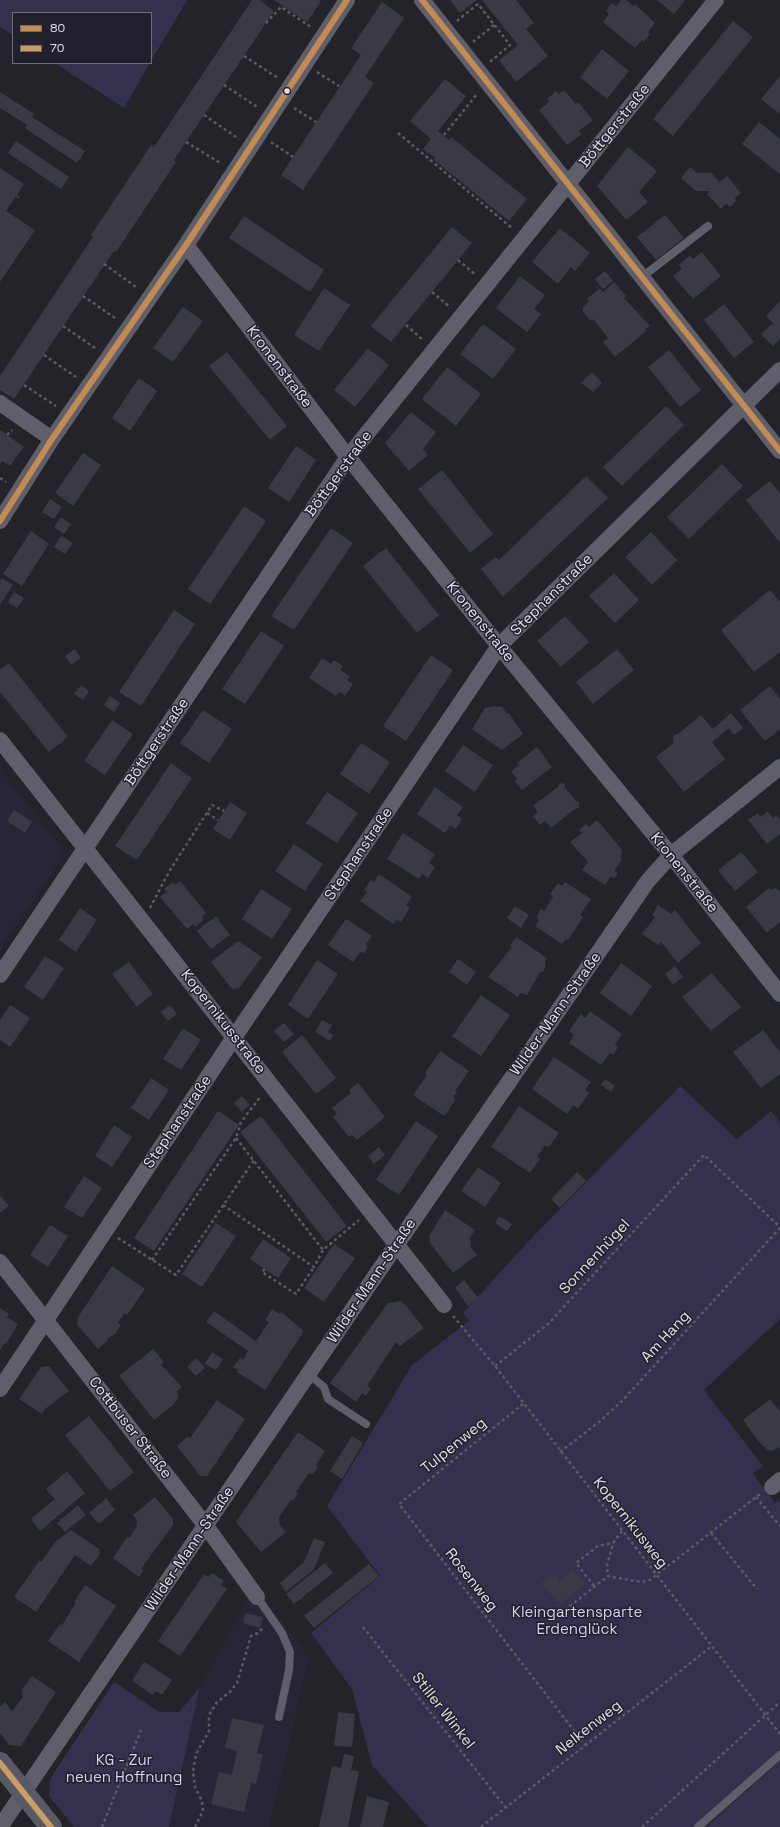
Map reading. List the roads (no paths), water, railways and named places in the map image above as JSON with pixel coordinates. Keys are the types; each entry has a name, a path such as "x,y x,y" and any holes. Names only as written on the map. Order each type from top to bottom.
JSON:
{"street":[{"path":"0,521 52,439 186,245 347,0"},
{"path":"422,0 780,451"},
{"name":"Böttgerstraße","path":"0,975 348,457 716,0"},
{"name":"Kronenstraße","path":"186,245 348,457 499,646 671,855 780,994"},
{"name":"Stephanstraße","path":"0,1389 235,1036 499,646 780,370"},
{"path":"0,403 52,439"},
{"name":"Kopernikusstraße","path":"0,740 85,849 235,1036 444,1305"},
{"name":"Wilder-Mann-Straße","path":"0,1827 397,1244 647,882 671,855 780,767"},
{"name":"Cottbuser Straße","path":"0,1262 206,1526 258,1597"},
{"path":"0,1763 51,1827"}],"lane":[{"path":"642,277 708,226"},
{"path":"308,1374 324,1387 328,1399 366,1424"},
{"path":"258,1597 282,1633 290,1652 289,1670 279,1717"},
{"path":"698,1827 780,1756"}],"park label":[{"name":"Kleingartensparte Erdenglück","path":"577,1622"},
{"name":"KG - Zur neuen Hoffnung","path":"124,1770"}]}
